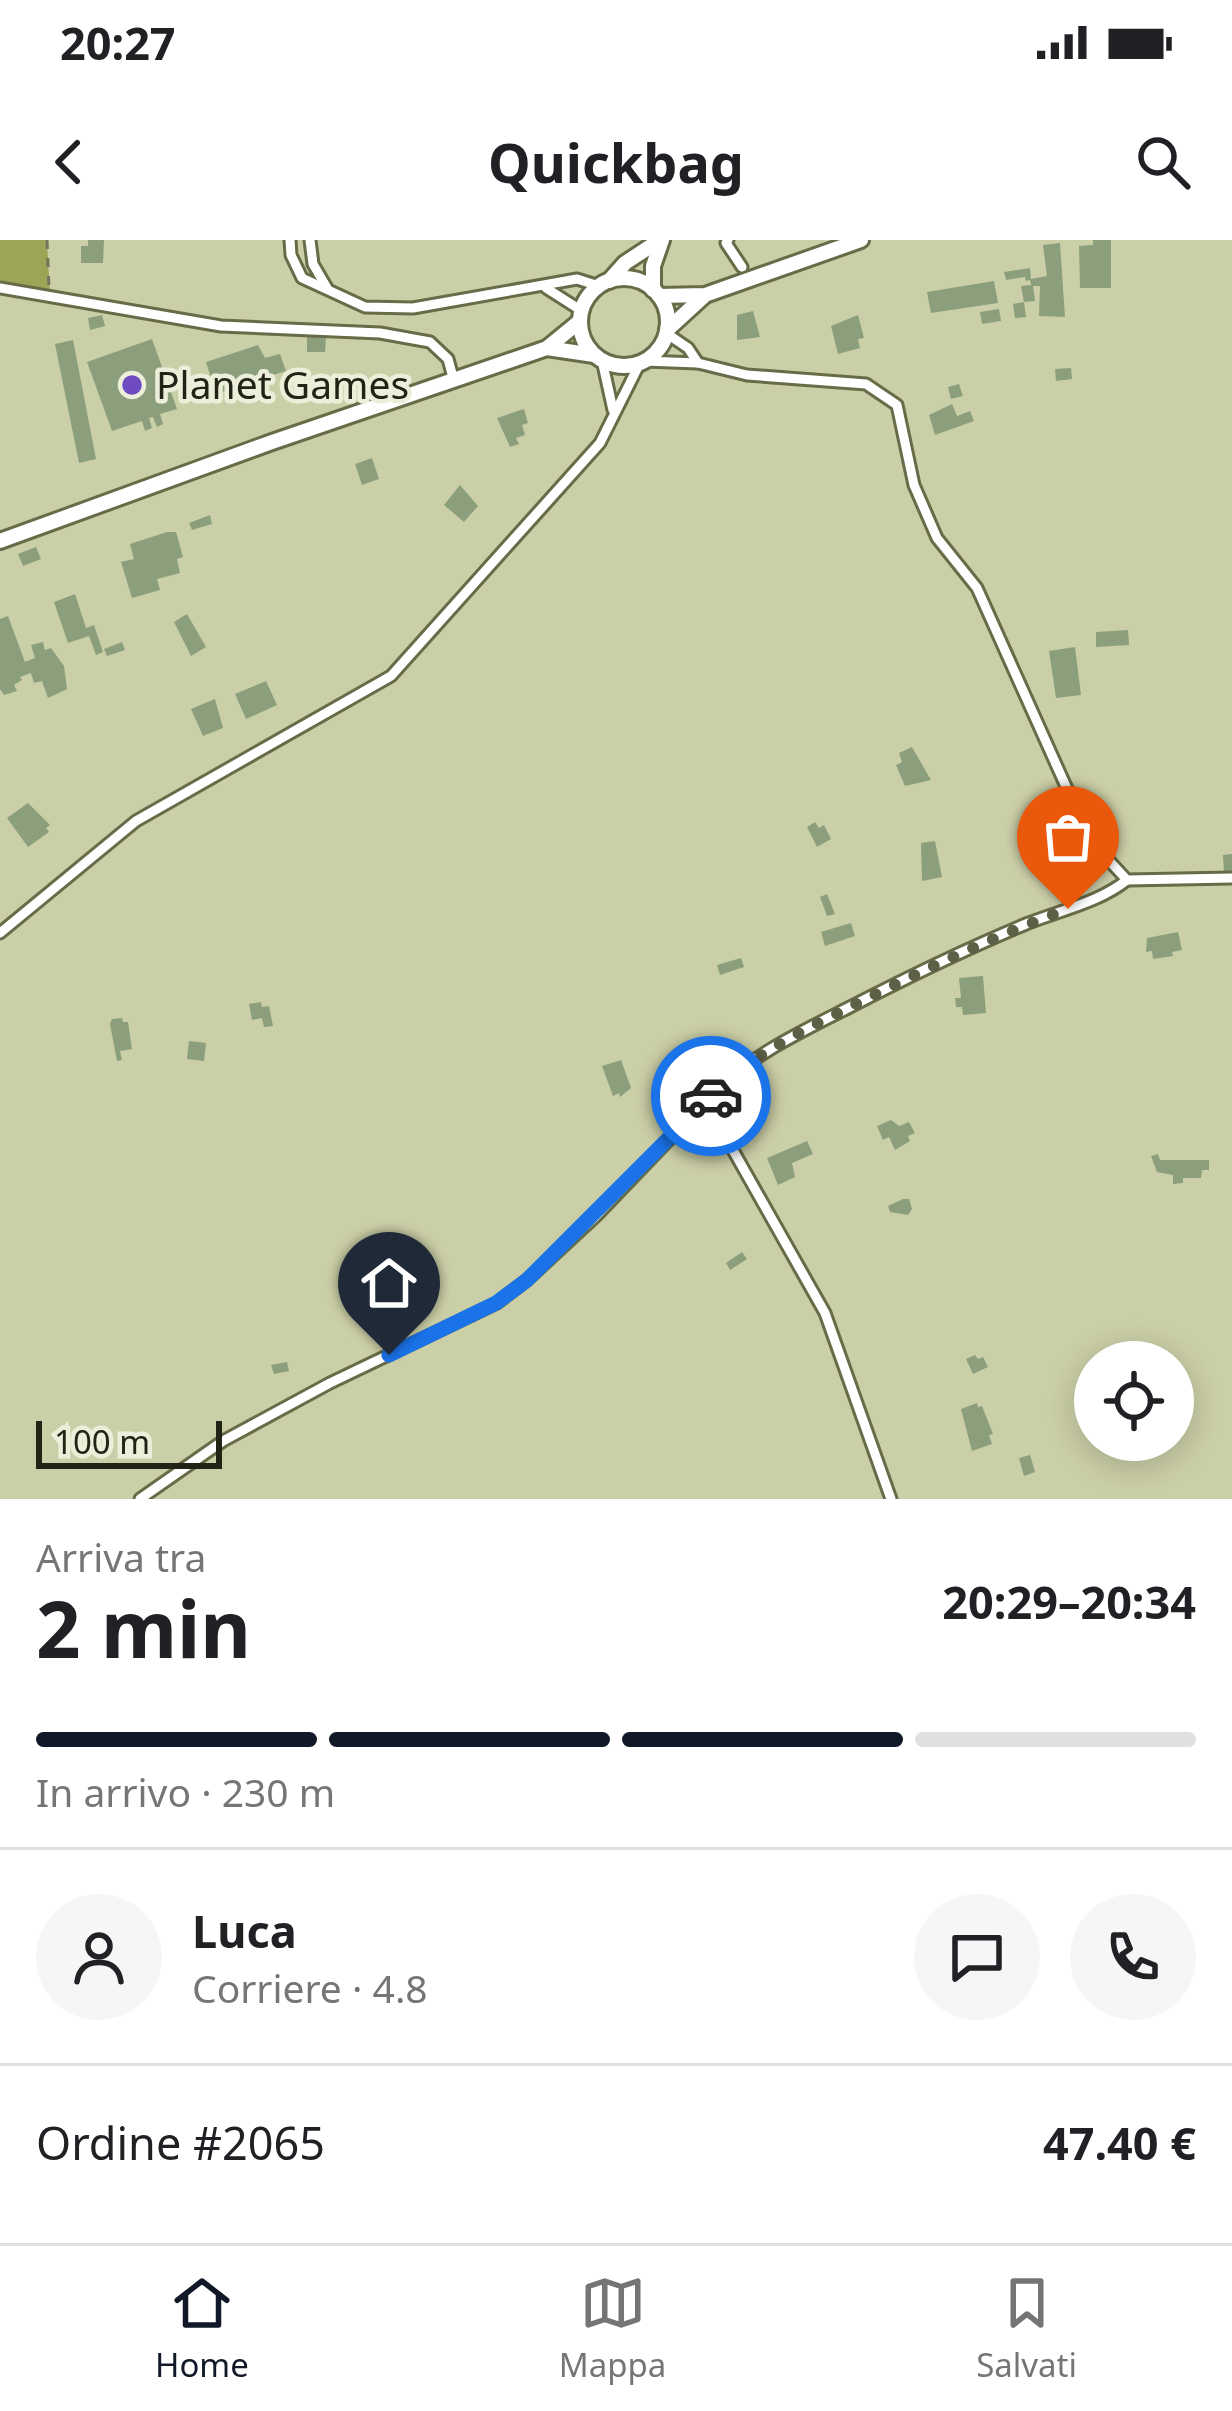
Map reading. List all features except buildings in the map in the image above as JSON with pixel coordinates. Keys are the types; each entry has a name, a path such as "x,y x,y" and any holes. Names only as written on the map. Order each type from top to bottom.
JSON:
{"street":[{"path":"0,933 136,821 391,676 600,443 613,410 667,331 665,306 656,293 633,279 604,284 577,280 413,308 365,307 302,278 290,240"},
{"path":"310,240 313,264 329,292"},
{"path":"0,541 548,347 625,263 661,240"},
{"path":"656,293 653,266 661,240"},
{"path":"728,240 734,260 742,267"},
{"path":"667,331 705,296 861,240"},
{"path":"0,288 220,326 380,332 430,342 448,359 454,381"},
{"path":"546,288 581,316 586,345 598,357 613,410"},
{"path":"656,293 705,296"},
{"path":"667,331 698,363"},
{"path":"548,347 614,365 698,363 747,375 866,384 897,405 914,485 938,538 977,588 1090,840 1127,880"},
{"path":"140,1499 223,1441 496,1303 596,1216 725,1081 797,1034 909,976 1110,894 1127,880 1232,878"},
{"path":"711,1096 725,1136 826,1313 891,1499"}],"path":[{"path":"47,240 50,296"}],"green space":[{"path":"0,240 47,240 50,295 0,287"}],"way so far":[{"path":"711,1096 725,1081 797,1034 909,976 1068,909"}],"place":[{"name":"Planet Games","path":"132,385"}],"route":[{"path":"389,1355 496,1303 527,1280 711,1096"}]}
